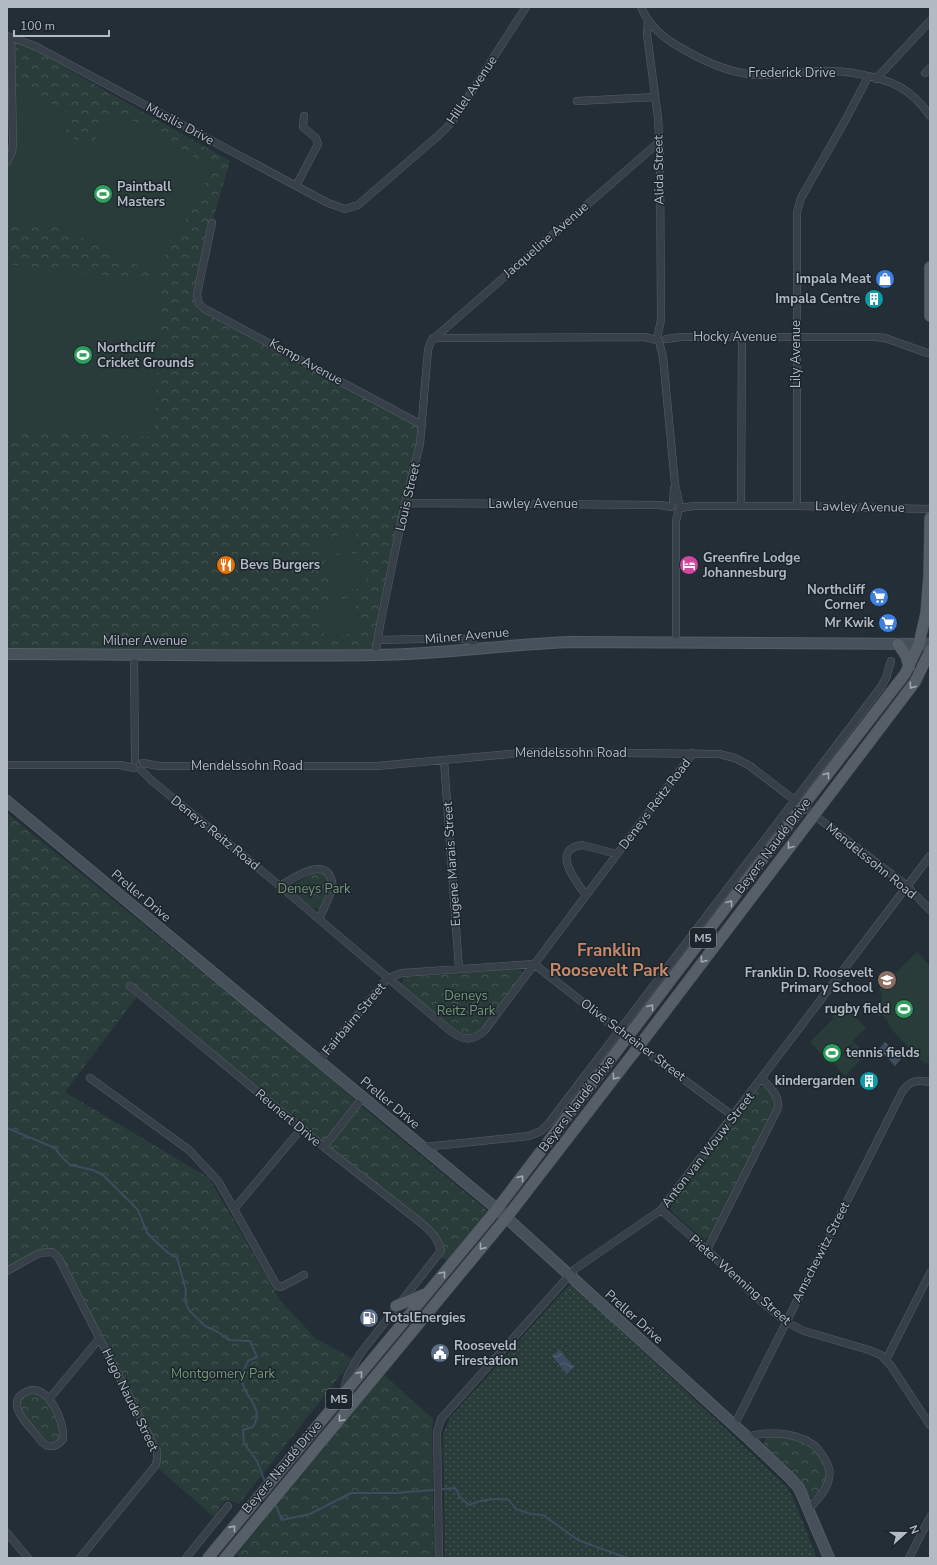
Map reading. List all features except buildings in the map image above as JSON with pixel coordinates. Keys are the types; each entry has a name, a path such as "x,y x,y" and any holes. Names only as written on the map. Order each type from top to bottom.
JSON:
{"main road":[{"path":"930,267 930,316"},
{"name":"Beyers Naudé Drive","path":"208,1558 497,1208 623,1034 799,803 892,693 925,644 930,518"},
{"name":"Milner Avenue","path":"7,654 375,655 416,654 531,643 571,642 925,644"},
{"path":"898,644 906,656 909,667"},
{"name":"Beyers Naudé Drive","path":"225,1558 507,1217 639,1046 915,682 926,670 930,651"},
{"name":"Preller Drive","path":"7,801 497,1208 734,1426 747,1436 795,1483 809,1509 829,1558"},
{"path":"396,1306 427,1293"},
{"path":"402,1323 413,1332"},
{"path":"371,1361 381,1370"}],"street":[{"name":"Hillel Avenue","path":"349,209 363,200 448,126 462,108 526,7"},
{"name":"Frederick Drive","path":"641,7 648,21 657,31 676,46 699,59 740,72 770,75 831,71 868,77 891,83 906,91 914,97 930,116"},
{"name":"Alida Street","path":"648,21 647,34 659,142 661,338 676,506 676,643"},
{"path":"876,79 929,24"},
{"name":"Musilis Drive","path":"9,37 47,52 296,186 336,206 349,209"},
{"path":"7,162 12,152 13,143 9,37"},
{"name":"Lily Avenue","path":"797,506 796,219 798,207 857,100 868,77"},
{"path":"577,101 655,97"},
{"path":"296,186 318,144 316,138 303,127 304,116"},
{"name":"Jacqueline Avenue","path":"433,338 659,142"},
{"name":"Kemp Avenue","path":"212,223 197,294 199,304 205,309 422,425"},
{"path":"741,506 742,337"},
{"name":"Hocky Avenue","path":"433,338 880,337 930,354"},
{"name":"Louis Street","path":"375,655 405,503 418,455 428,350 433,338"},
{"name":"Lawley Avenue","path":"405,503 797,506 930,509"},
{"path":"378,640 461,638 471,641 478,648"},
{"path":"134,654 134,747 138,765"},
{"name":"Beyers Naudé Drive","path":"799,803 881,687 886,678 891,661"},
{"name":"Mendelssohn Road","path":"7,765 138,765 152,768 158,766 366,766 532,752 726,755 742,760 799,803 907,886 930,910"},
{"name":"Deneys Reitz Road","path":"138,765 145,778 151,780 280,886 453,1033 459,1037 470,1039 480,1035 485,1030 693,754"},
{"name":"Eugene Marais Street","path":"444,760 459,969"},
{"name":"Deneys Reitz Road","path":"586,895 568,868 566,859 570,851 582,845 617,854"},
{"name":"Anton van Wouw Street","path":"439,1558 437,1432 441,1419 569,1275 580,1265 662,1210 930,856"},
{"path":"280,886 308,871 318,869 326,871 331,878 332,887 319,919"},
{"path":"388,978 402,974 534,964"},
{"name":"Olive Schreiner Street","path":"534,964 623,1034 733,1116"},
{"name":"Fairbairn Street","path":"319,1061 388,978"},
{"name":"Reunert Drive","path":"130,986 301,1129 420,1222 435,1236 439,1242 441,1251"},
{"name":"Beyers Naudé Drive","path":"424,1147 537,1134 549,1123 623,1034"},
{"path":"90,1078 189,1150 218,1181 277,1286 281,1286 304,1275"},
{"name":"Anton van Wouw Street","path":"707,1250 778,1108 777,1097 762,1079"},
{"name":"Amschewitz Street","path":"734,1426 902,1092 912,1082 920,1080 930,1082"},
{"path":"324,1147 363,1097"},
{"path":"234,1209 301,1129"},
{"name":"Pieter Wenning Street","path":"662,1210 707,1250 756,1297 786,1322 804,1331 876,1353 886,1360 930,1425"},
{"name":"Hugo Naude Street","path":"7,1271 39,1253 48,1251 52,1252 58,1257 157,1451 158,1460 155,1466 80,1558"},
{"name":"Beyers Naudé Drive","path":"343,1394 348,1374 368,1343 441,1251"},
{"path":"886,1360 930,1273"},
{"path":"49,1399 99,1339"},
{"path":"31,1390 43,1392 49,1399 64,1433 63,1440 61,1442 50,1446 44,1444 21,1418 17,1407 17,1401 22,1394 31,1390"},
{"path":"747,1436 766,1432 798,1438 813,1445 823,1458 830,1472 827,1484 821,1495 809,1509"},
{"name":"Beyers Naudé Drive","path":"186,1558 228,1506"},
{"path":"910,1558 930,1517"},
{"path":"7,1533 28,1558"}],"green space":[{"path":"11,37 230,161 212,223 199,304 422,425 375,655 7,654 7,161 12,152"},
{"name":"Paintball Masters","path":"12,86 72,114 65,134 91,147 112,108 213,168 156,274 61,228 7,221 7,162 12,152"},
{"name":"Northcliff Cricket Grounds","path":"7,264 162,282 154,437 7,429"},
{"path":"355,531 358,548 323,557 320,540"},
{"path":"360,552 368,586 333,594 325,560"},
{"path":"353,597 362,630 326,639 318,605"},
{"name":"Montgomery Park","path":"7,813 318,1067 359,1104 491,1214 447,1261 439,1256 429,1234 324,1145 138,995 65,1092 209,1178 280,1300 315,1338 353,1359 239,1504 227,1500 222,1503 215,1518 159,1469 157,1446 61,1260 41,1252 7,1267"},
{"name":"Deneys Park","path":"316,872 323,874 330,882 330,887 320,909 308,905 291,888 294,884"},
{"name":"rugby field","path":"917,952 930,966 930,1064 924,1063 892,1030 885,1017 882,1015 878,1016 876,1012 881,1001 881,992 879,989"},
{"name":"Deneys Reitz Park","path":"520,969 523,973 485,1030 465,1038 401,985 404,977"},
{"path":"844,1005 866,1028 853,1040 832,1017"},
{"name":"tennis fields","path":"833,1019 854,1042 832,1065 810,1042"},
{"path":"855,1043 866,1054 845,1076 834,1064"},
{"path":"765,1086 774,1095 776,1105 709,1237 704,1240 673,1213 671,1209 672,1204 759,1088"},
{"path":"573,1285 787,1487 793,1498 817,1558 445,1558 443,1434 450,1418 568,1286"},
{"path":"384,1375 433,1419 434,1558 240,1558 237,1554"},
{"path":"29,1393 39,1394 50,1407 61,1435 55,1442 50,1441 40,1434 20,1407 21,1402"},
{"path":"772,1436 802,1441 813,1447 819,1454 824,1461 827,1478 825,1486 820,1493 813,1498 809,1496 797,1478 764,1447 764,1441 767,1437"}],"water":[{"path":"885,1042 901,1059 895,1066 879,1049"},
{"path":"560,1350 574,1367 567,1374 552,1356"}],"waterway":[{"path":"7,1128 55,1148 70,1165 93,1170 103,1175 138,1210 147,1233 167,1252 177,1258 186,1290 185,1301 189,1310 205,1326 218,1332 229,1340 250,1341 257,1357 248,1361 243,1370 242,1376 245,1390 257,1413 253,1427 243,1430 244,1443 257,1461 265,1482"},
{"path":"275,1504 282,1520 310,1514 351,1493 396,1493 455,1488 460,1497 469,1505 479,1501 498,1499 509,1500 516,1509 531,1514 543,1515 578,1540 627,1558"}],"place":[{"name":"Paintball Masters","path":"103,194"},
{"name":"Impala Meat","path":"885,279"},
{"name":"Impala Centre","path":"874,299"},
{"name":"Northcliff Cricket Grounds","path":"83,355"},
{"name":"Bevs Burgers","path":"226,565"},
{"name":"Greenfire Lodge Johannesburg","path":"689,565"},
{"name":"Northcliff Corner","path":"879,597"},
{"name":"Mr Kwik","path":"888,623"},
{"name":"Franklin D. Roosevelt Primary School","path":"887,980"},
{"name":"rugby field","path":"904,1009"},
{"name":"tennis fields","path":"832,1053"},
{"name":"kindergarden","path":"869,1081"},
{"name":"TotalEnergies","path":"369,1318"},
{"name":"Rooseveld Firestation","path":"440,1353"}],"district":[{"name":"Franklin Roosevelt Park","path":"609,960"}]}
